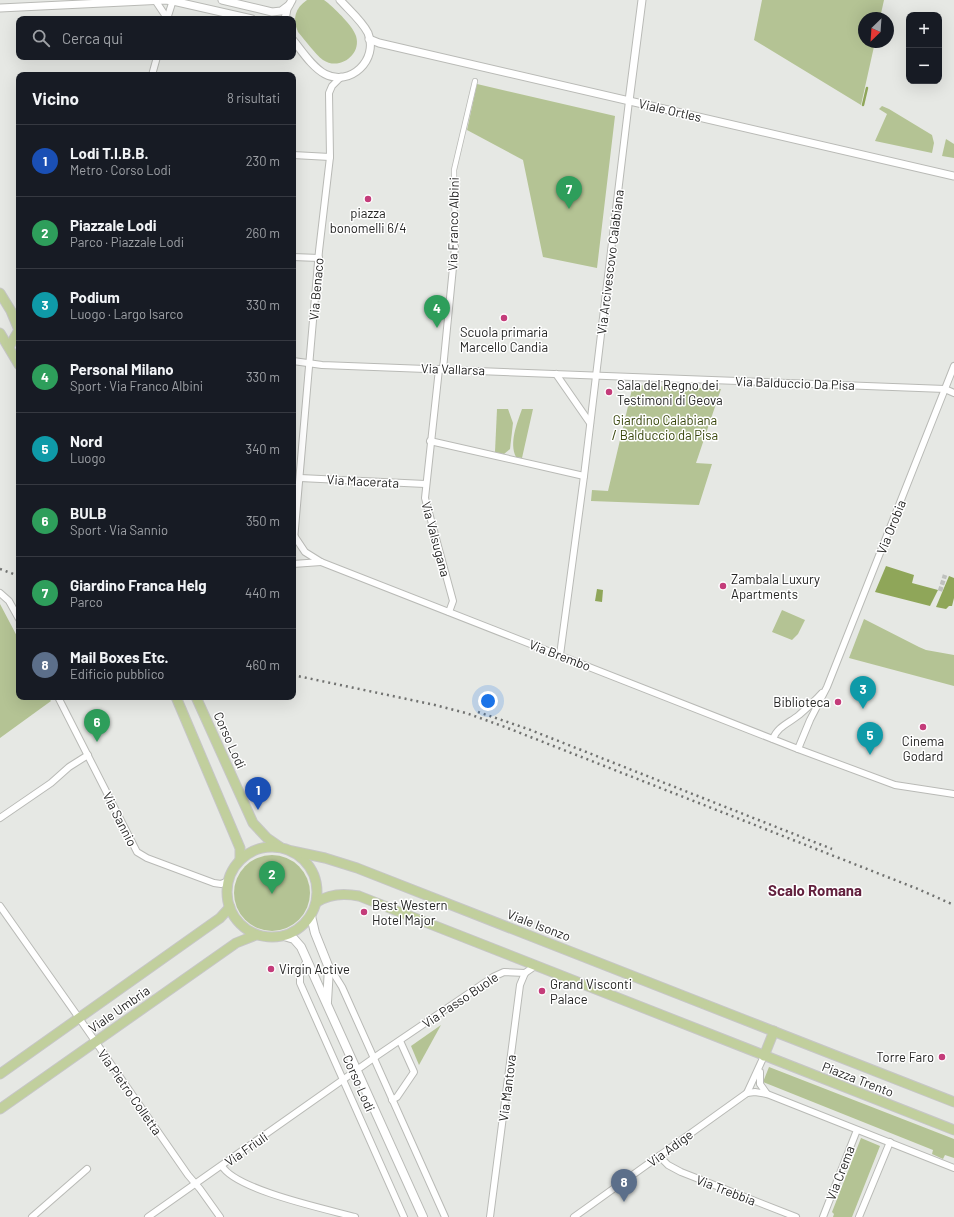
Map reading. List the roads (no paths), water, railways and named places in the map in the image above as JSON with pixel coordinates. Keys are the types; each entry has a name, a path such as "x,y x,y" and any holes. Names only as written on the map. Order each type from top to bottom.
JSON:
{"main road":[{"path":"0,293 15,312"},
{"path":"0,333 16,360"},
{"path":"9,347 16,335"},
{"path":"177,700 240,848 240,860"},
{"name":"Corso Lodi","path":"197,700 253,823 267,838 288,850"},
{"path":"271,847 288,850 306,862 314,873 318,889 317,902 311,916 300,929 284,936 270,938 256,935 246,929 235,919 227,895 228,881 234,867 249,853 262,848 271,847"},
{"name":"Viale Isonzo","path":"288,850 325,858 357,868 774,1031"},
{"path":"317,902 336,895 350,894 359,896 764,1056 774,1031"},
{"name":"Viale Umbria","path":"0,1074 220,918 230,907"},
{"name":"Corso Lodi","path":"311,916 315,933 329,971 327,1005"},
{"name":"Viale Umbria","path":"0,1109 236,943 256,935"},
{"name":"Corso Lodi","path":"284,936 298,942 307,960 423,1217"},
{"name":"Piazza Trento","path":"774,1031 954,1102"},
{"name":"Piazza Trento","path":"764,1056 954,1130"}],"street":[{"path":"155,0 166,16"},
{"path":"168,16 173,0"},
{"path":"0,8 173,0 240,16"},
{"path":"222,0 272,12 281,11 290,2"},
{"path":"296,43 319,70 330,76 341,77 359,70 366,62 370,53 370,39 366,30 340,0"},
{"path":"630,101 642,0"},
{"path":"286,16 290,2"},
{"name":"Viale Ortles","path":"370,39 387,45 954,176"},
{"path":"370,53 377,47 387,45"},
{"path":"153,72 156,60"},
{"name":"Via Benaco","path":"296,500 300,478 319,258 330,157 329,93 332,86 341,77"},
{"name":"Via Franco Albini","path":"441,369 455,247 454,170 475,80"},
{"name":"Via Arcivescovo Calabiana","path":"560,655 584,476 630,101"},
{"path":"296,155 330,157"},
{"path":"296,257 319,258"},
{"name":"Via Vallarsa","path":"296,362 310,364 596,376"},
{"name":"Via Orobia","path":"798,749 806,729 827,688 954,366"},
{"name":"Via Valsugana","path":"441,369 425,484 426,503 453,601 449,612"},
{"path":"556,374 590,424"},
{"name":"Via Balduccio Da Pisa","path":"596,376 945,389"},
{"path":"945,389 954,393"},
{"path":"430,441 584,476"},
{"name":"Via Macerata","path":"300,478 425,484"},
{"name":"Via Brembo","path":"296,542 305,552 321,562 798,749 895,786 954,794"},
{"name":"Via Brembo","path":"296,564 321,562"},
{"path":"0,593 9,601 16,614"},
{"path":"773,739 780,728 813,703 827,688"},
{"name":"Via Sannio","path":"60,700 137,852 146,858 214,883 221,884 228,881"},
{"path":"797,716 803,719 806,729"},
{"path":"0,818 51,783 69,767 88,755"},
{"name":"Via Pietro Colletta","path":"0,906 188,1175 220,1217"},
{"name":"Corso Lodi","path":"307,960 300,975 300,983 404,1217"},
{"name":"Corso Lodi","path":"328,966 342,987 445,1217"},
{"path":"525,972 535,966"},
{"name":"Via Passo Buole","path":"344,1080 498,974 504,972 525,972"},
{"name":"Via Mantova","path":"490,1217 519,990 521,980 525,972"},
{"path":"392,1100 397,1097 414,1072 400,1041"},
{"path":"747,1093 760,1068 764,1056"},
{"path":"760,1068 760,1084 767,1094"},
{"name":"Via Friuli","path":"148,1217 344,1080"},
{"path":"747,1093 754,1092 767,1094 954,1168"},
{"name":"Via Adige","path":"574,1217 747,1093"},
{"name":"Via Crema","path":"823,1217 857,1130"},
{"path":"859,1217 890,1142"},
{"name":"Via Trebbia","path":"659,1156 668,1165 681,1172 796,1217"},
{"path":"222,1166 228,1173 237,1179 267,1192 355,1217"},
{"path":"32,1217 87,1169"}],"waterway":[{"path":"863,105 867,88"}],"tunnel":[{"path":"940,591 945,575"}],"railway":[{"path":"0,569 16,575"},
{"path":"296,676 466,713 918,889 954,905"},
{"path":"478,712 528,729 832,849"}],"place":[{"name":"piazza bonomelli 6/4","path":"368,199"},
{"name":"Giardino Franca Helg","path":"569,209"},
{"name":"Scuola primaria Marcello Candia","path":"504,318"},
{"name":"Personal Milano","path":"437,328"},
{"name":"Sala del Regno dei Testimoni di Geova","path":"609,392"},
{"name":"Zambala Luxury Apartments","path":"723,586"},
{"name":"Biblioteca","path":"838,702"},
{"name":"Podium","path":"863,709"},
{"name":"Cinema Godard","path":"923,727"},
{"name":"BULB","path":"97,742"},
{"name":"Nord","path":"870,755"},
{"name":"Lodi T.I.B.B.","path":"258,810"},
{"name":"Piazzale Lodi","path":"272,894"},
{"name":"Best Western Hotel Major","path":"364,912"},
{"name":"Virgin Active","path":"271,969"},
{"name":"Grand Visconti Palace","path":"542,991"},
{"name":"Torre Faro","path":"942,1057"},
{"name":"Mail Boxes Etc.","path":"624,1202"}],"district":[{"name":"Scalo Romana","path":"815,890"}],"park label":[{"name":"Giardino Calabiana / Balduccio da Pisa","path":"665,428"}]}
